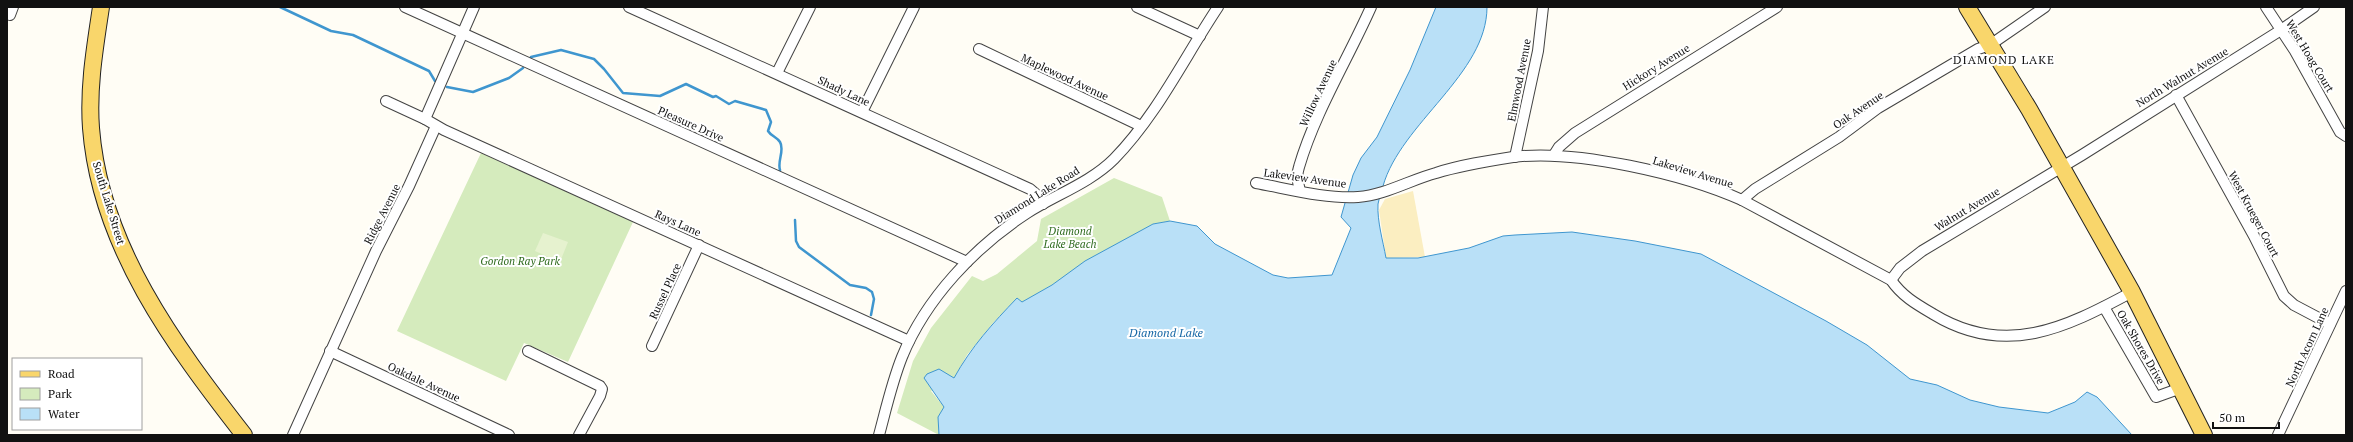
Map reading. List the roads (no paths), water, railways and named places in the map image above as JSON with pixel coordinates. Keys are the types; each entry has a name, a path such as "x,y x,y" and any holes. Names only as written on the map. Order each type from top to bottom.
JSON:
{"main road":[{"name":"South Lake Street","path":"101,7 92,73 91,126 94,157 107,206 120,244 151,304 181,350 244,435"},
{"path":"1967,7 2062,166 2132,292 2204,435"}],"street":[{"name":"Pleasure Drive","path":"405,7 967,262"},
{"path":"425,119 474,7"},
{"name":"Shady Lane","path":"629,7 1030,189 1037,195 1043,204"},
{"path":"777,73 810,7"},
{"path":"862,112 914,7"},
{"path":"1137,7 1200,36"},
{"name":"Diamond Lake Road","path":"879,435 897,371 909,341 930,307 967,262 998,234 1043,204 1101,170 1113,159 1141,126 1218,7"},
{"name":"Willow Avenue","path":"1300,191 1297,179 1299,167 1317,122 1371,7"},
{"name":"Elmwood Avenue","path":"1515,157 1538,51 1542,7"},
{"name":"Hickory Avenue","path":"1554,155 1559,147 1575,133 1777,7"},
{"name":"Oak Avenue","path":"1742,200 1755,189 1839,137 1878,108 1978,49 1990,45 2045,7"},
{"name":"West Hoag Court","path":"2266,7 2295,51 2340,132 2346,136"},
{"name":"North Walnut Avenue","path":"2062,166 2280,30 2314,7"},
{"name":"Maplewood Avenue","path":"979,49 1141,126"},
{"name":"West Krueger Court","path":"2176,95 2254,236 2284,296 2294,305 2330,324"},
{"path":"386,101 425,119 436,126"},
{"name":"Rays Lane","path":"436,126 909,341"},
{"name":"Ridge Avenue","path":"293,435 330,351 436,126"},
{"name":"Lakeview Avenue","path":"1256,183 1300,191 1358,197 1387,190 1436,173 1515,157 1554,155 1658,172 1723,192 1742,200 1891,280 1906,298 1940,318 1969,332 1994,336 2026,335 2044,331 2064,325 2104,307 2132,292"},
{"name":"Walnut Avenue","path":"1891,280 1900,268 1922,251 2062,166"},
{"name":"Russel Place","path":"652,346 698,245"},
{"name":"North Acorn Lane","path":"2278,435 2346,291"},
{"name":"Oak Shores Drive","path":"2104,307 2156,397 2181,388"},
{"name":"Oakdale Avenue","path":"330,351 509,435"},
{"path":"528,351 600,386 602,389 579,435"}],"water":[{"name":"Diamond Lake","path":"1436,7 1487,7 1483,31 1473,54 1459,76 1407,141 1393,163 1383,186 1378,204 1378,211 1386,258 1418,258 1469,248 1503,236 1572,232 1635,241 1701,254 1826,321 1867,345 1910,379 1937,385 1970,400 1999,407 2048,413 2075,402 2087,392 2097,397 2132,435 939,435 938,417 944,407 924,378 927,374 939,369 954,378 983,336 1017,298 1022,302 1052,285 1085,261 1153,224 1170,221 1197,226 1215,244 1273,275 1288,278 1332,275 1351,228 1341,217 1353,175 1361,158 1377,137 1410,70"}],"waterway":[{"path":"280,7 331,31 353,35 429,71 435,81"},
{"path":"531,57 561,50 594,59 623,93 660,96 686,84 713,97 716,96 729,104 735,101 766,110 771,122 768,131 779,140 782,148 779,163 780,170"},
{"path":"447,87 473,92 509,78 523,68"},
{"path":"795,220 796,241 799,247 850,285 866,288 872,292 874,299 871,315"}],"district":[{"name":"DIAMOND LAKE","path":"2004,60"}],"park label":[{"name":"Diamond Lake Beach","path":"1070,237"},
{"name":"Gordon Ray Park","path":"520,261"}]}
